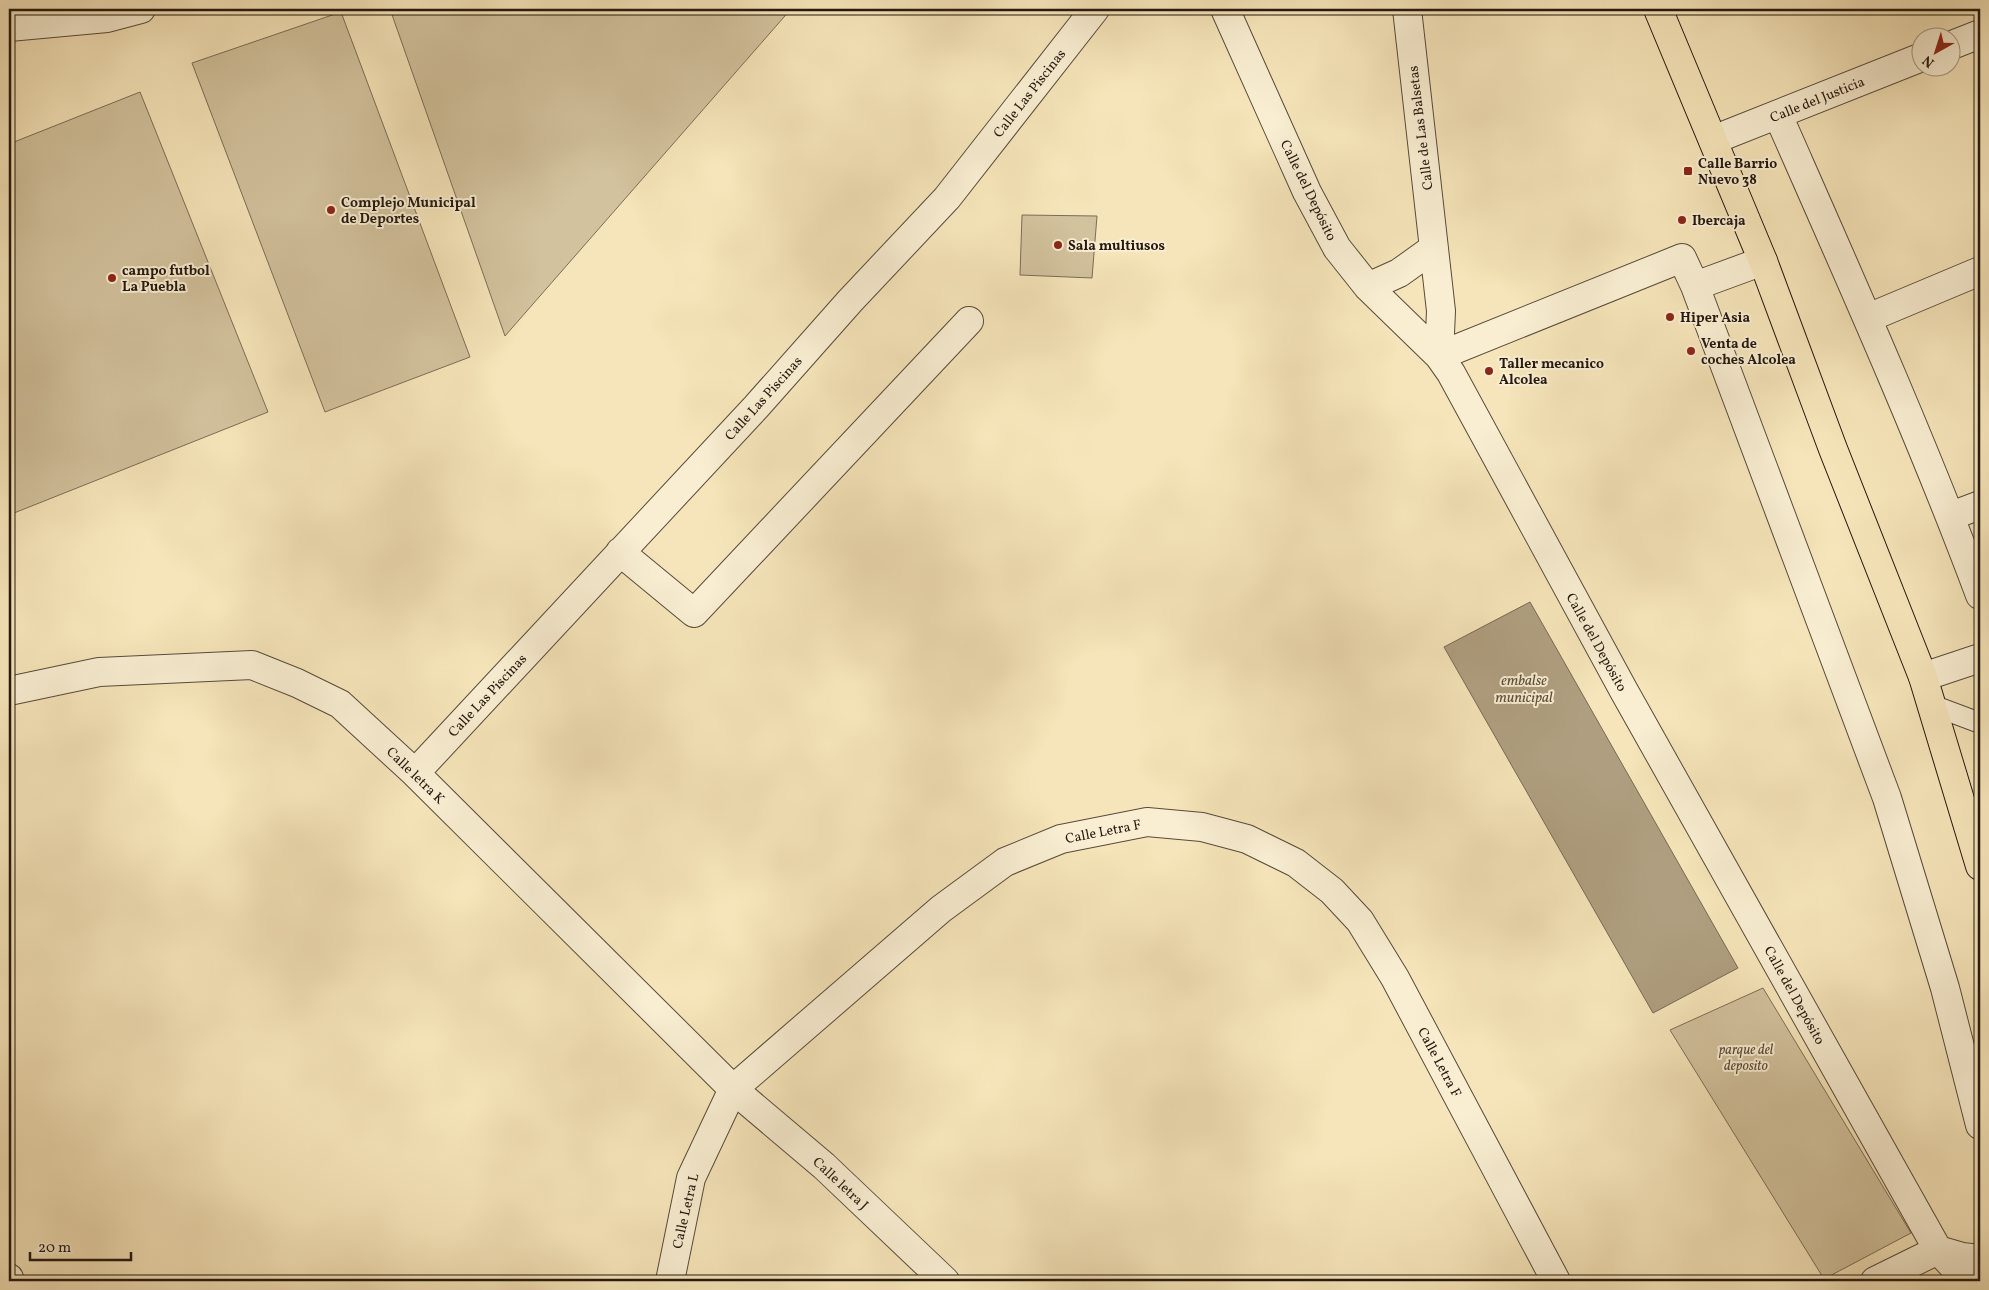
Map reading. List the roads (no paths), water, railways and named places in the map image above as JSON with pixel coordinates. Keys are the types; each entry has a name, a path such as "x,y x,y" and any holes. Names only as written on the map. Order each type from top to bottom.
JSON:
{"highway":[{"path":"1658,9 1763,260 1833,449 1923,677 1972,811 1980,866"}],"street":[{"path":"9,28 107,18 141,9"},
{"name":"Calle Las Piscinas","path":"415,774 756,407 850,301 946,198 1095,9"},
{"name":"Calle del Depósito","path":"1225,9 1315,208 1337,248 1368,287 1439,356 1455,381 1624,691 1938,1250 1967,1281"},
{"name":"Calle de Las Balsetas","path":"1407,9 1441,311 1439,356"},
{"path":"1962,41 1980,34"},
{"name":"Calle del Justicia","path":"1713,140 1912,61"},
{"path":"1778,115 1868,318 1950,516 1980,595"},
{"path":"1368,287 1399,273 1434,248"},
{"path":"1439,356 1682,258 1695,286 1887,798 1945,988 1980,1125"},
{"path":"1695,286 1763,260"},
{"path":"1868,318 1980,271"},
{"path":"620,552 694,613 969,321"},
{"path":"1950,516 1980,505"},
{"path":"1923,677 1980,658"},
{"name":"Calle letra K","path":"9,691 99,672 252,665 297,683 340,704 415,774 733,1089"},
{"name":"Calle Letra F","path":"733,1089 941,909 1005,862 1061,839 1119,826 1147,822 1202,827 1247,839 1296,863 1332,891 1360,921 1395,978 1556,1281"},
{"name":"Calle Letra L","path":"670,1281 691,1178 733,1089"},
{"name":"Calle letra J","path":"733,1089 824,1166 945,1281"},
{"path":"1875,1281 1938,1250 1962,1257 1980,1259"}],"lane":[{"path":"1932,705 1980,723"}],"water":[{"name":"embalse municipal","path":"1530,602 1738,968 1653,1013 1444,647"}],"place":[{"name":"Calle Barrio Nuevo 38","path":"1688,171"},
{"name":"Complejo Municipal de Deportes","path":"331,210"},
{"name":"Ibercaja","path":"1682,220"},
{"name":"Sala multiusos","path":"1058,245"},
{"name":"campo futbol La Puebla","path":"112,278"},
{"name":"Hiper Asia","path":"1670,317"},
{"name":"Venta de coches Alcolea","path":"1691,351"},
{"name":"Taller mecanico Alcolea","path":"1489,371"}],"park label":[{"name":"parque del deposito","path":"1746,1058"}]}
